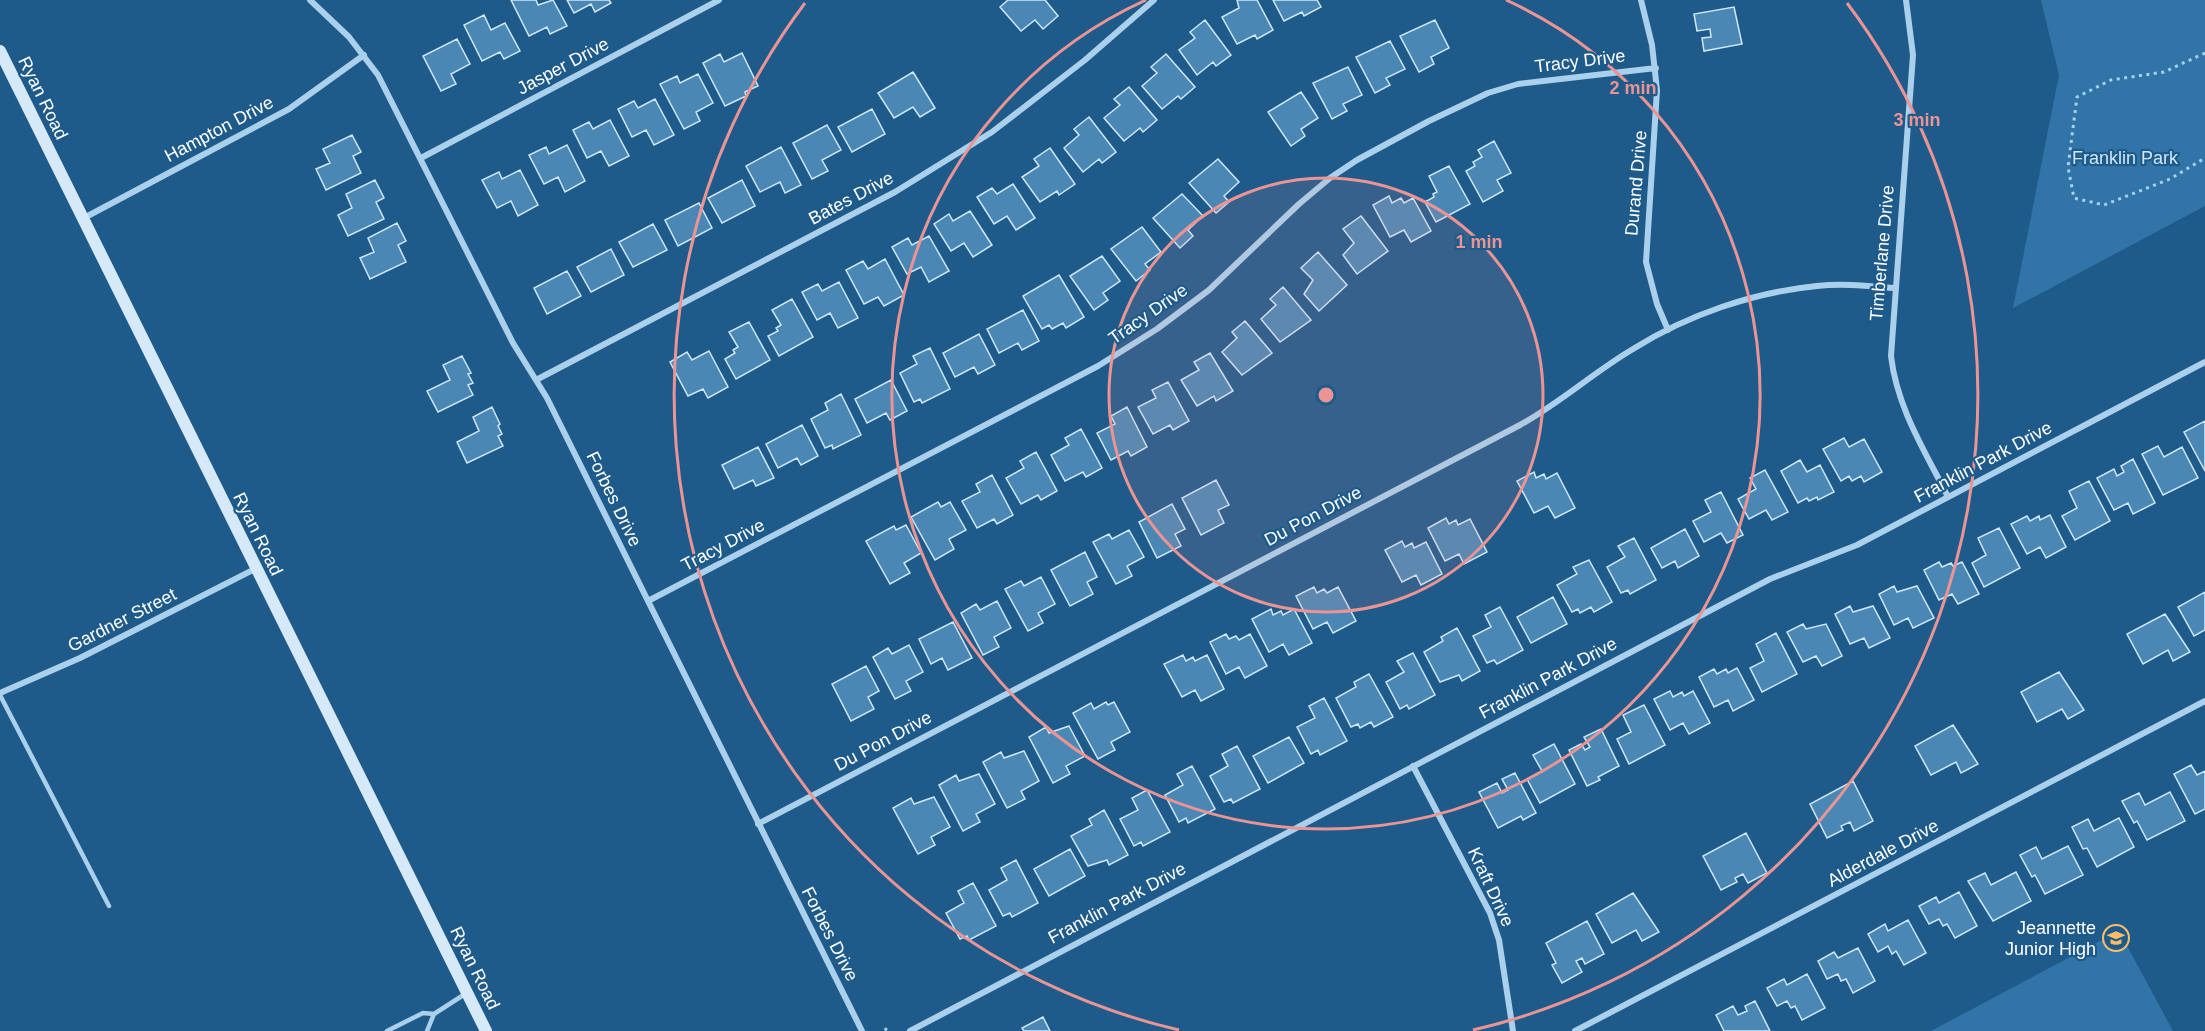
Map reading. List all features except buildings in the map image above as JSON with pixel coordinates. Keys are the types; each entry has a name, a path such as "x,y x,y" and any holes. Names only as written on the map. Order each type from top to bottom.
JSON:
{"main road":[{"name":"Ryan Road","path":"0,51 486,1031"}],"street":[{"name":"Forbes Drive","path":"310,0 364,55 391,97 513,344 536,380 648,601 862,1031"},
{"name":"Jasper Drive","path":"421,158 719,0"},
{"name":"Bates Drive","path":"536,380 895,192 951,158 1045,93 1154,0"},
{"name":"Durand Drive","path":"1641,0 1656,68 1656,128 1646,262 1649,281 1668,330"},
{"name":"Timberlane Drive","path":"1906,0 1913,55 1891,333 1893,378 1912,427 1948,497"},
{"name":"Hampton Drive","path":"82,219 289,109 364,55"},
{"name":"Tracy Drive","path":"648,601 1132,346 1209,290 1299,204 1330,178 1357,160 1429,121 1488,93 1518,84 1656,68"},
{"name":"Du Pon Drive","path":"758,824 1528,420 1632,349 1668,330 1739,302 1778,291 1819,286 1894,288"},
{"name":"Franklin Park Drive","path":"910,1031 1770,579 1857,545 2205,362"},
{"name":"Gardner Street","path":"0,694 80,658 255,569"},
{"name":"Alderdale Drive","path":"1575,1031 2205,701"},
{"name":"Kraft Drive","path":"1413,766 1492,919 1498,940 1512,1031"}],"lane":[{"path":"0,694 109,906"},
{"path":"427,1031 434,1014 467,993"},
{"path":"387,1031 423,1013 434,1014"}],"path":[{"path":"2205,53 2164,72 2111,80 2077,97 2068,167 2074,198 2104,206 2169,179 2205,158"}],"green space":[{"name":"Franklin Park","path":"2041,0 2205,0 2205,206 2013,308 2059,75"},
{"path":"2119,931 2173,1031 1931,1031"}],"place":[{"name":"Jeannette Junior High","path":"2116,938"}]}
